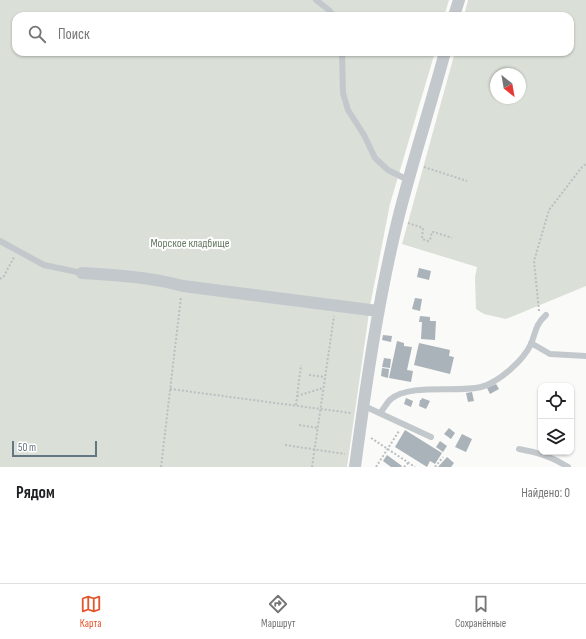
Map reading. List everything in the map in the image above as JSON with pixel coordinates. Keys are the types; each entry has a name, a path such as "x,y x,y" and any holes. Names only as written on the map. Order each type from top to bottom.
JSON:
{"street":[{"path":"455,12 459,0"},
{"path":"355,461 378,311 398,219 444,56"},
{"path":"82,273 144,278 166,281 183,286 378,311"}],"lane":[{"path":"316,0 331,12"},
{"path":"342,56 343,93 348,110 364,135 375,158 388,170 408,180"},
{"path":"0,241 44,265 82,273"},
{"path":"380,413 390,400 401,393 478,388 498,379 527,352 536,325 546,315"},
{"path":"531,343 550,354 586,356"},
{"path":"362,410 380,413 431,437"},
{"path":"519,449 540,453 557,459 568,467"}],"path":[{"path":"540,320 534,261 549,210 582,167 586,164"},
{"path":"435,171 467,182"},
{"path":"420,227 423,228 422,239 428,241 430,240 432,232 452,238"},
{"path":"0,279 4,276 17,250"},
{"path":"161,467 183,286"},
{"path":"312,467 336,305"},
{"path":"296,405 301,365"},
{"path":"309,376 325,377"},
{"path":"297,396 323,388"},
{"path":"170,389 320,409 362,410"},
{"path":"376,467 403,424"},
{"path":"298,425 318,428"},
{"path":"359,430 415,467"},
{"path":"285,445 314,449 355,461"},
{"path":"435,467 443,456"},
{"path":"404,467 408,463"}],"green space":[{"name":"Морское кладбище","path":"0,0 449,0 445,12 12,12 12,56 434,56 390,204 370,306 347,467 0,467"},
{"path":"468,0 586,0 586,286 506,319 484,314 476,309 475,277 477,267 402,244 454,56 574,56 574,12 465,12"}],"building":[{"path":"419,268 431,271 429,280 417,277"},
{"path":"415,298 422,299 420,311 412,309"},
{"path":"420,316 430,317 430,321 436,321 435,340 421,339 422,322 419,322"},
{"path":"383,335 392,336 391,342 382,340"},
{"path":"397,341 404,343 404,346 412,347 407,370 413,371 411,382 389,378"},
{"path":"419,343 450,350 449,356 454,357 450,374 414,365"},
{"path":"384,358 391,359 390,368 382,367"},
{"path":"382,368 389,369 388,378 381,376"},
{"path":"496,384 499,389 490,394 487,388"},
{"path":"472,392 474,401 468,402 466,393"},
{"path":"406,398 413,401 411,407 404,404"},
{"path":"422,398 430,401 426,409 419,406"},
{"path":"449,428 455,433 451,439 444,434"},
{"path":"405,430 442,453 435,464 430,461 427,467 395,447"},
{"path":"462,434 472,439 466,452 455,447"},
{"path":"440,441 447,446 443,452 436,447"},
{"path":"387,455 402,466 391,467 383,461"},
{"path":"447,457 454,463 451,467 438,467"}]}
